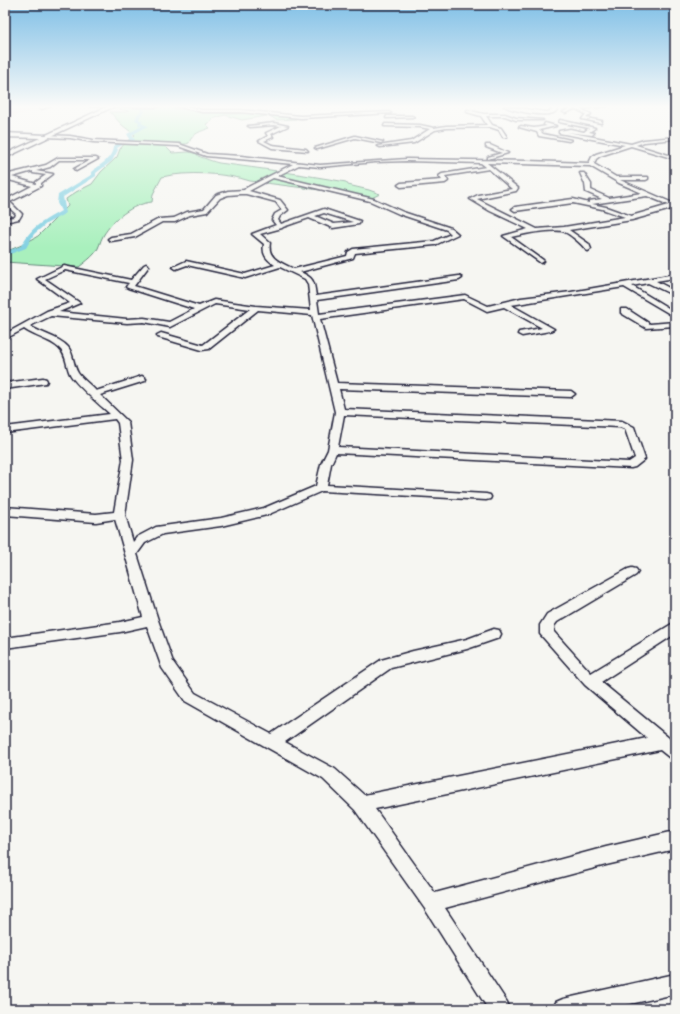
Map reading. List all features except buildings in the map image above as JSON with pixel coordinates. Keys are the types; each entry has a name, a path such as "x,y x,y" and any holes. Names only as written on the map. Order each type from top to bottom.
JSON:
{"street":[{"path":"201,153 206,155 241,157 324,166 376,158 591,164 614,178 675,206"},
{"path":"490,162 490,157 505,153"},
{"path":"591,164 594,158 603,153"},
{"path":"642,154 646,153"},
{"path":"660,153 673,157"},
{"path":"660,159 673,157"},
{"path":"7,177 48,166 58,159 96,159 76,170"},
{"path":"483,162 515,188 514,190 473,199 533,230"},
{"path":"246,192 248,189 297,164"},
{"path":"401,185 445,181 442,176 444,175 491,168"},
{"path":"5,220 17,218 19,214 6,202 39,185 38,183 51,174 30,171"},
{"path":"451,177 498,174"},
{"path":"582,174 588,184 588,191 608,200"},
{"path":"7,177 36,186"},
{"path":"274,177 372,200 401,213 448,229 455,234 435,243 353,251 350,253 351,257 294,271"},
{"path":"614,178 646,178"},
{"path":"111,239 133,236 162,220 175,220 189,213 205,211 210,203 226,192 246,192 278,201 285,210 277,215 275,220 280,227"},
{"path":"584,203 648,194"},
{"path":"515,209 573,201 604,208 632,218"},
{"path":"541,261 506,236 533,230 564,228 632,218 675,206"},
{"path":"310,216 333,226 357,223 357,221 324,211 310,216 280,227 255,234 267,243 266,250 268,257 280,265 308,278 311,284 316,315 340,412 333,450 326,464 321,488"},
{"path":"564,228 587,245 588,249"},
{"path":"176,267 186,263 245,276 280,265"},
{"path":"146,266 130,287 200,309"},
{"path":"5,337 24,326 76,304 40,279 64,268 133,282"},
{"path":"50,314 120,320 144,320 170,325 214,302 316,315 465,297 487,309 521,300 571,294 675,276"},
{"path":"314,298 459,278"},
{"path":"648,280 675,294"},
{"path":"624,284 675,315"},
{"path":"504,304 550,329 522,334"},
{"path":"161,336 202,348 206,347 256,308"},
{"path":"624,311 649,326 675,324"},
{"path":"24,326 36,334 53,340 64,348 70,358 74,374 122,422 128,460 118,514 151,620 167,664 190,697 329,774 361,804 430,903 500,1009"},
{"path":"94,394 142,379"},
{"path":"5,386 43,381"},
{"path":"334,386 571,394"},
{"path":"333,450 630,465 640,459 629,427 622,424 340,412"},
{"path":"5,430 117,416"},
{"path":"131,554 141,540 160,530 221,522 267,511 321,488 486,497"},
{"path":"5,511 96,518 118,514"},
{"path":"632,572 552,618 547,625 547,634 590,681 675,752"},
{"path":"5,643 120,627 151,620"},
{"path":"590,681 675,627"},
{"path":"272,742 386,664 400,659 476,643 494,634"},
{"path":"361,804 663,742"},
{"path":"430,903 606,856 675,840"},
{"path":"563,1009 675,984"}],"green space":[{"path":"118,153 195,153 198,154 198,156 219,163 346,182 348,185 380,194 367,200 320,190 250,181 230,176 206,174 171,175 162,177 153,194 152,202 130,209 112,224 103,236 96,251 79,267 5,262 5,252 38,236 68,206 66,199 92,184 101,172 117,157"}],"waterway":[{"path":"5,254 24,247 31,233 44,223 64,212 60,203 60,196 94,175 93,173 110,160 114,153"}]}
